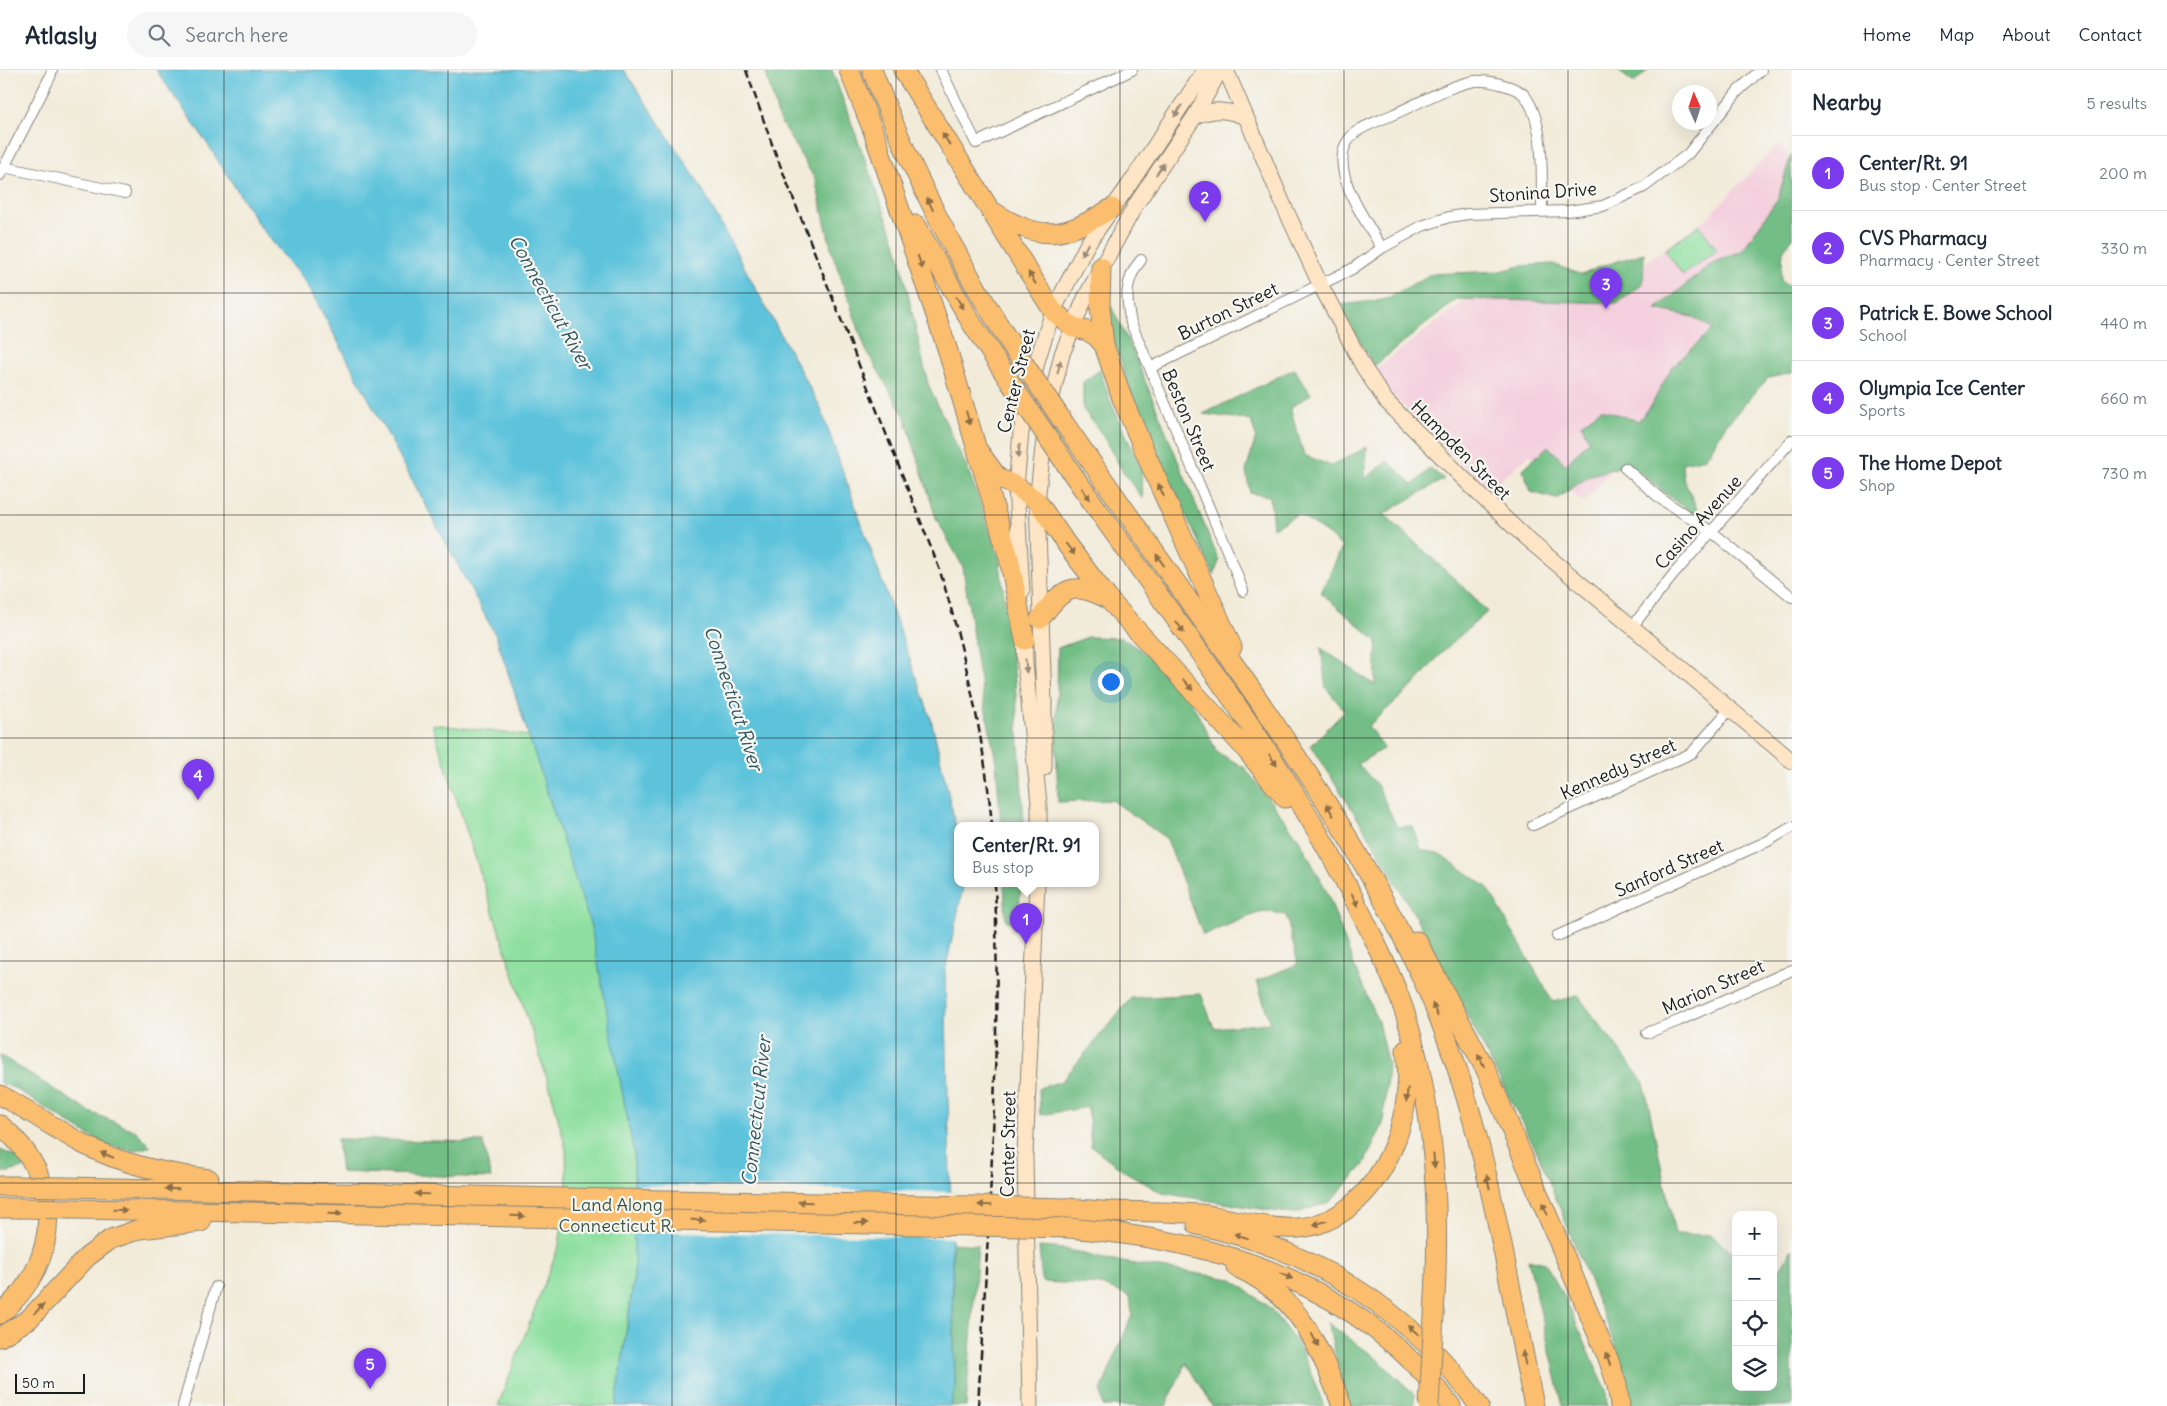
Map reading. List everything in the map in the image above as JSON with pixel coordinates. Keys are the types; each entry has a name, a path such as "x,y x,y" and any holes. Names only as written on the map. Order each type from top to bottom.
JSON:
{"highway":[{"path":"849,70 874,134 924,277 1009,558 1025,640"},
{"path":"872,70 902,144 935,214 969,275 1016,352 1303,766 1389,912 1419,973 1457,1068 1488,1182 1534,1406"},
{"path":"903,70 1053,311 1074,328 1088,331 1104,345"},
{"path":"874,134 902,197 935,260 971,322 1059,454 1298,798 1340,873 1384,962 1401,1002 1413,1041 1430,1121 1437,1208 1435,1297 1429,1406"},
{"path":"989,210 1019,228 1050,233 1068,232 1086,224 1112,208"},
{"path":"1101,267 1100,307 1104,345 1122,398 1254,693"},
{"path":"977,449 998,478 1007,484 1016,486 1036,501 1067,545 1110,600 1254,758 1340,873"},
{"path":"1040,619 1056,597 1066,591 1078,588 1093,591 1110,600"},
{"path":"1355,852 1408,924 1483,1062 1606,1353 1615,1377 1620,1406"},
{"path":"7,1186 1068,1208 1192,1214 1280,1228 1309,1227 1328,1221 1345,1211 1356,1202 1376,1178 1391,1151 1404,1112 1408,1069 1404,1038 1399,1010 1384,962"},
{"path":"0,1095 82,1144 130,1164 170,1173 292,1191"},
{"path":"0,1126 20,1143 35,1166 47,1198 47,1227 44,1246 37,1264 19,1296 0,1314"},
{"path":"9,1208 1069,1228 1127,1235 1177,1243 1226,1255 1260,1265 1305,1284 1348,1310 1389,1340 1415,1363 1451,1406"},
{"path":"1112,1211 1166,1219 1219,1230 1283,1251 1322,1269 1374,1301 1416,1333 1451,1369 1479,1406"},
{"path":"0,1337 22,1324 36,1312 91,1253 106,1242 122,1234 163,1226 300,1213"},
{"path":"1127,1235 1232,1265 1255,1276 1274,1289 1289,1304 1312,1334 1342,1406"},
{"path":"0,1305 22,1286 37,1264"}],"main road":[{"name":"Center Street","path":"1039,822 1039,804 1025,663 1016,486 1021,432 1027,398 1053,311 1088,243 1129,185 1204,70"},
{"name":"Center Street","path":"1039,804 1044,781 1044,702 1036,501 1046,422 1062,354 1085,298 1101,267 1135,206 1195,116 1220,70"},
{"name":"Hampden Street","path":"1226,70 1245,117 1320,284 1364,368 1386,400 1481,496 1526,538 1631,628 1792,761"},
{"path":"1195,116 1208,111 1220,110 1232,111 1245,117"},
{"name":"Center Street","path":"1030,1406 1025,1136 1037,887"}],"street":[{"path":"52,70 2,171 125,193"},
{"path":"941,70 976,143 1132,70"},
{"name":"Stonina Drive","path":"1320,284 1352,269 1382,248 1422,226 1449,217 1468,214 1568,211 1603,206 1644,187 1688,154 1738,91 1762,70"},
{"path":"1382,248 1349,189 1342,165 1346,144 1355,132 1457,86 1476,81 1496,82 1524,94 1535,115 1538,132 1542,211"},
{"name":"Beston Street","path":"1141,260 1134,268 1128,283 1126,298 1131,323 1243,591"},
{"name":"Burton Street","path":"1150,368 1320,284"},
{"name":"Casino Avenue","path":"1631,628 1672,575 1792,440"},
{"path":"1625,468 1661,499 1712,532 1792,596"},
{"name":"Kennedy Street","path":"1534,825 1692,753 1729,710"},
{"name":"Sanford Street","path":"1557,936 1768,841 1792,826"},
{"name":"Marion Street","path":"1647,1032 1678,1021 1792,970"},
{"path":"183,1406 216,1287"}],"shaded area":[{"path":"1779,143 1792,162 1792,234 1745,277 1767,328 1628,449 1584,503 1530,454 1488,490 1390,393 1375,370 1477,291 1582,280 1643,264 1707,218"}],"green space":[{"path":"765,70 832,70 898,249 928,384 968,470 999,556 1015,680 1024,822 1001,822 996,762 978,671 963,567 936,518 905,417 866,350 832,252 815,179 779,119"},
{"path":"1617,70 1648,70 1634,83"},
{"path":"1791,155 1792,239 1783,251 1781,280 1792,289 1792,373 1768,378 1725,426 1706,458 1682,463 1683,477 1701,518 1676,502 1630,464 1591,475 1556,499 1531,492 1523,469 1548,446 1566,465 1589,440 1581,424 1601,409 1638,421 1651,406 1672,367 1713,329 1693,317 1656,309 1714,262 1742,251 1778,198"},
{"path":"1699,225 1717,250 1683,275 1665,250"},
{"path":"1644,253 1643,284 1618,303 1457,299 1374,366 1339,305 1384,300 1431,274 1501,271 1521,266 1553,264 1582,275 1599,267"},
{"path":"1109,302 1133,351 1219,561 1214,575 1136,408 1113,338"},
{"path":"1294,369 1311,394 1290,408 1304,455 1331,466 1367,447 1365,479 1388,461 1413,485 1430,468 1444,479 1384,514 1471,594 1487,612 1444,650 1414,685 1368,726 1384,748 1358,764 1377,785 1397,827 1413,826 1421,850 1440,854 1487,887 1553,1002 1578,996 1644,1083 1675,1234 1710,1235 1732,1251 1732,1391 1777,1391 1777,1274 1792,1249 1792,1406 1629,1406 1618,1352 1538,1154 1426,935 1372,841 1311,745 1345,711 1326,688 1321,648 1375,685 1377,641 1321,593 1342,547 1329,535 1298,514 1273,528 1270,496 1250,493 1246,471 1256,437 1251,420 1203,414"},
{"path":"1100,370 1110,400 1141,468 1143,499 1125,475 1101,433 1083,409 1083,382"},
{"path":"1088,637 1122,638 1151,657 1189,697 1217,752 1245,768 1299,839 1327,892 1354,966 1378,1022 1388,1066 1383,1124 1363,1166 1330,1202 1293,1214 1162,1193 1126,1172 1091,1146 1088,1107 1040,1115 1039,1088 1062,1081 1131,998 1201,994 1214,1028 1270,1023 1257,981 1298,964 1286,915 1263,911 1203,935 1167,839 1112,800 1058,802 1056,740 1058,648"},
{"name":"Land Along Connecticut R.","path":"432,724 529,736 663,1126 634,1276 616,1406 498,1406 559,1245 567,1190 566,1149 551,1091"},
{"path":"1004,887 1021,887 1018,923 1006,921"},
{"path":"0,1055 88,1111 136,1131 151,1146 134,1151 104,1145 14,1088 0,1083"},
{"path":"337,1139 483,1142 491,1178 341,1172"},
{"path":"0,1150 20,1158 26,1167 9,1172 0,1172"},
{"path":"952,1243 978,1245 966,1406 950,1406 955,1388"},
{"path":"1039,1247 1065,1249 1103,1259 1232,1279 1270,1308 1300,1347 1324,1406 1212,1406 1186,1363 1166,1406 1103,1406 1101,1391 1132,1315 1130,1296 1101,1285 1042,1282"},
{"path":"1528,1259 1545,1263 1565,1298 1606,1390 1607,1406 1563,1406"},
{"path":"1328,1323 1375,1357 1414,1394 1414,1406 1349,1406"}],"water":[{"name":"Connecticut River","path":"156,70 624,70 698,182 820,407 931,719 955,822 954,887 963,887 945,971 955,1388 950,1406 616,1406 634,1276 634,1154 591,927 496,636 308,286 259,225 205,140"}],"pier":[{"path":"632,1185 953,1192 954,1238 632,1231"}],"railway":[{"path":"746,70 773,147 939,568 957,631 979,727 992,822"},
{"path":"978,1406 995,1079 995,887"}],"place":[{"name":"CVS Pharmacy","path":"1205,222"},
{"name":"Patrick E. Bowe School","path":"1606,309"},
{"name":"Olympia Ice Center","path":"198,800"},
{"name":"Center/Rt. 91","path":"1026,944"},
{"name":"The Home Depot","path":"370,1389"}]}
